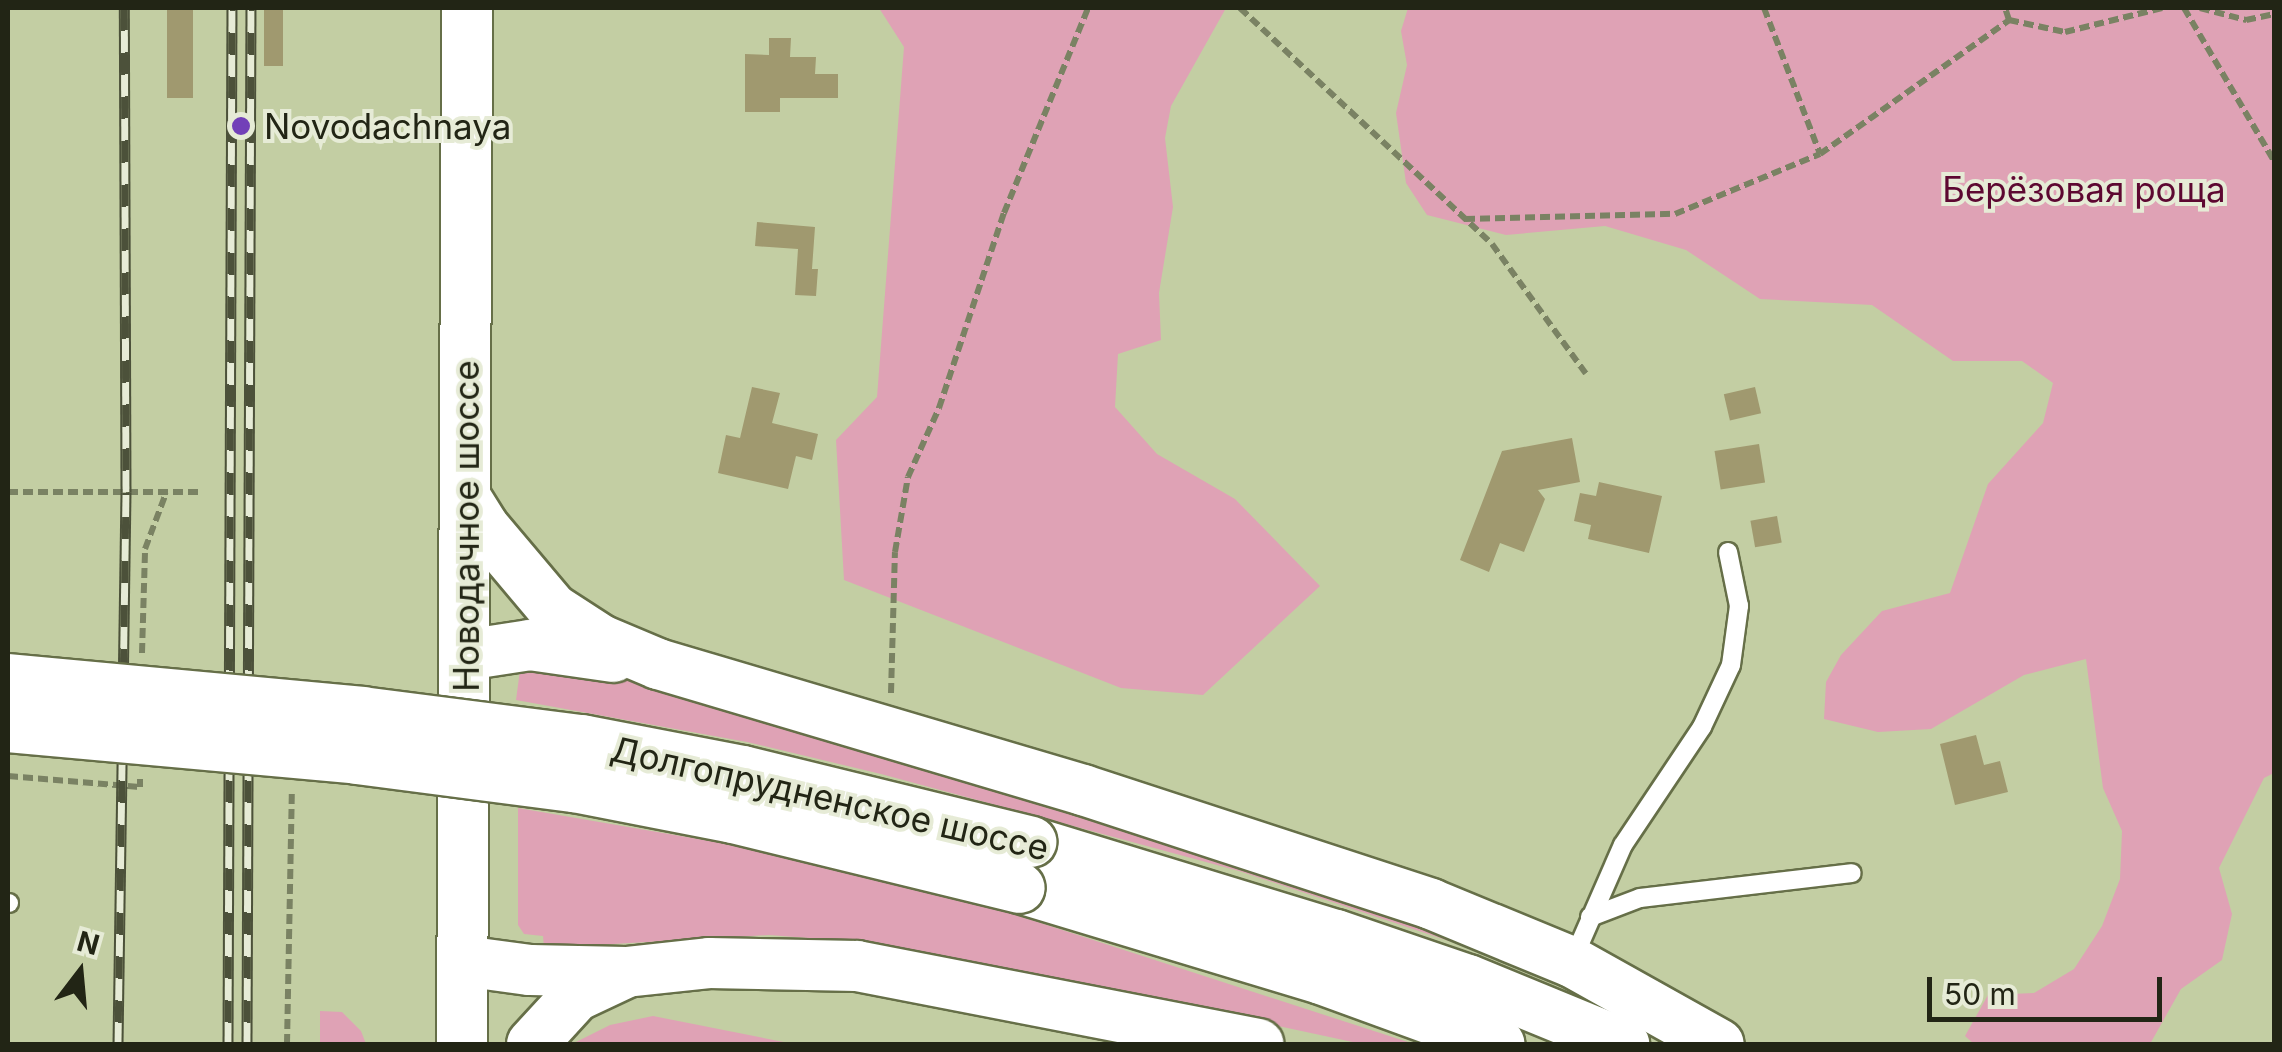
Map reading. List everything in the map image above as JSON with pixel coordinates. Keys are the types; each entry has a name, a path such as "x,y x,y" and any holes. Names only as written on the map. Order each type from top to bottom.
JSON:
{"street":[{"name":"Новодачное шоссе","path":"462,1044 468,8"},
{"path":"467,500 483,526 553,609 601,640 658,664 1292,854 1432,904 1581,940 1719,1044"},
{"path":"464,656 530,645 658,664"},
{"name":"Долгопрудненское шоссе","path":"8,680 362,712 582,740 742,771 1025,865 1500,1044"},
{"name":"Долгопрудненское шоссе","path":"8,727 357,759 574,787 733,818 1025,865 1336,935 1468,980 1624,1044"},
{"path":"463,961 530,970 626,972 726,962 857,966 1258,1044"},
{"path":"532,1044 576,996 626,972"}],"lane":[{"path":"1581,940 1623,845 1702,727 1731,664 1739,606 1728,552"},
{"path":"1581,940 1640,898 1852,873"}],"path":[{"path":"891,694 895,552 908,477 939,408 1004,213 1088,8"},
{"path":"1240,8 1492,244 1586,374"},
{"path":"1764,8 1820,154"},
{"path":"2005,8 2009,20"},
{"path":"1465,219 1675,214 1820,154 2009,20 2066,32 2162,8"},
{"path":"2184,8 2274,161"},
{"path":"2200,8 2246,20 2274,14"},
{"path":"8,492 200,492"},
{"path":"142,667 145,548 166,492"},
{"path":"287,1044 292,772"},
{"path":"8,776 140,787"}],"green space":[{"path":"879,8 1226,8 1171,106 1165,138 1173,207 1159,293 1161,340 1118,354 1115,407 1157,454 1235,499 1320,586 1203,695 1121,688 844,580 836,440 877,397 904,47"},
{"name":"Берёзовая роща","path":"1408,8 2274,8 2274,773 2264,778 2219,868 2232,914 2222,960 2181,989 2150,1044 1974,1044 1965,1036 1988,995 2034,993 2074,969 2102,926 2120,879 2122,831 2103,788 2086,659 2024,675 1931,729 1878,732 1824,719 1826,682 1841,655 1882,611 1950,593 1988,484 2043,423 2053,383 2022,361 1953,361 1872,305 1760,299 1686,250 1605,226 1506,235 1427,215 1406,183 1396,113 1407,65 1401,31"},
{"path":"579,658 1456,932 1452,942 1239,871 881,774 747,742 516,700 520,670"},
{"path":"518,808 727,844 1013,914 1414,1044 1362,1044 1124,993 835,940 769,935 544,948 543,936 524,934 518,925"},
{"path":"320,1011 342,1012 361,1031 366,1044 320,1044"},
{"path":"653,1016 794,1044 572,1044 610,1025"}],"building":[{"path":"167,8 193,8 193,98 167,98"},
{"path":"264,8 283,8 283,66 264,66"},
{"path":"769,38 791,38 790,57 816,57 815,74 838,74 838,98 780,98 780,112 745,112 745,54 769,55"},
{"path":"757,222 815,227 812,269 818,269 816,296 795,295 798,249 755,246"},
{"path":"752,387 780,393 772,423 818,434 812,460 796,456 788,489 718,473 726,435 740,438"},
{"path":"1755,387 1761,413 1730,421 1724,394"},
{"path":"1572,438 1580,482 1538,490 1545,499 1524,552 1500,543 1489,572 1460,560 1502,451"},
{"path":"1759,444 1765,483 1721,490 1715,451"},
{"path":"1599,482 1662,496 1649,553 1588,539 1591,525 1574,521 1580,493 1596,496"},
{"path":"1777,516 1782,543 1755,547 1750,521"},
{"path":"1976,735 1984,765 2000,761 2008,792 1955,805 1940,744"}],"railway":[{"path":"118,1044 126,492 124,8"},
{"path":"228,1044 232,8"},
{"path":"247,1044 251,8"}],"place":[{"name":"Novodachnaya","path":"241,126"}]}
